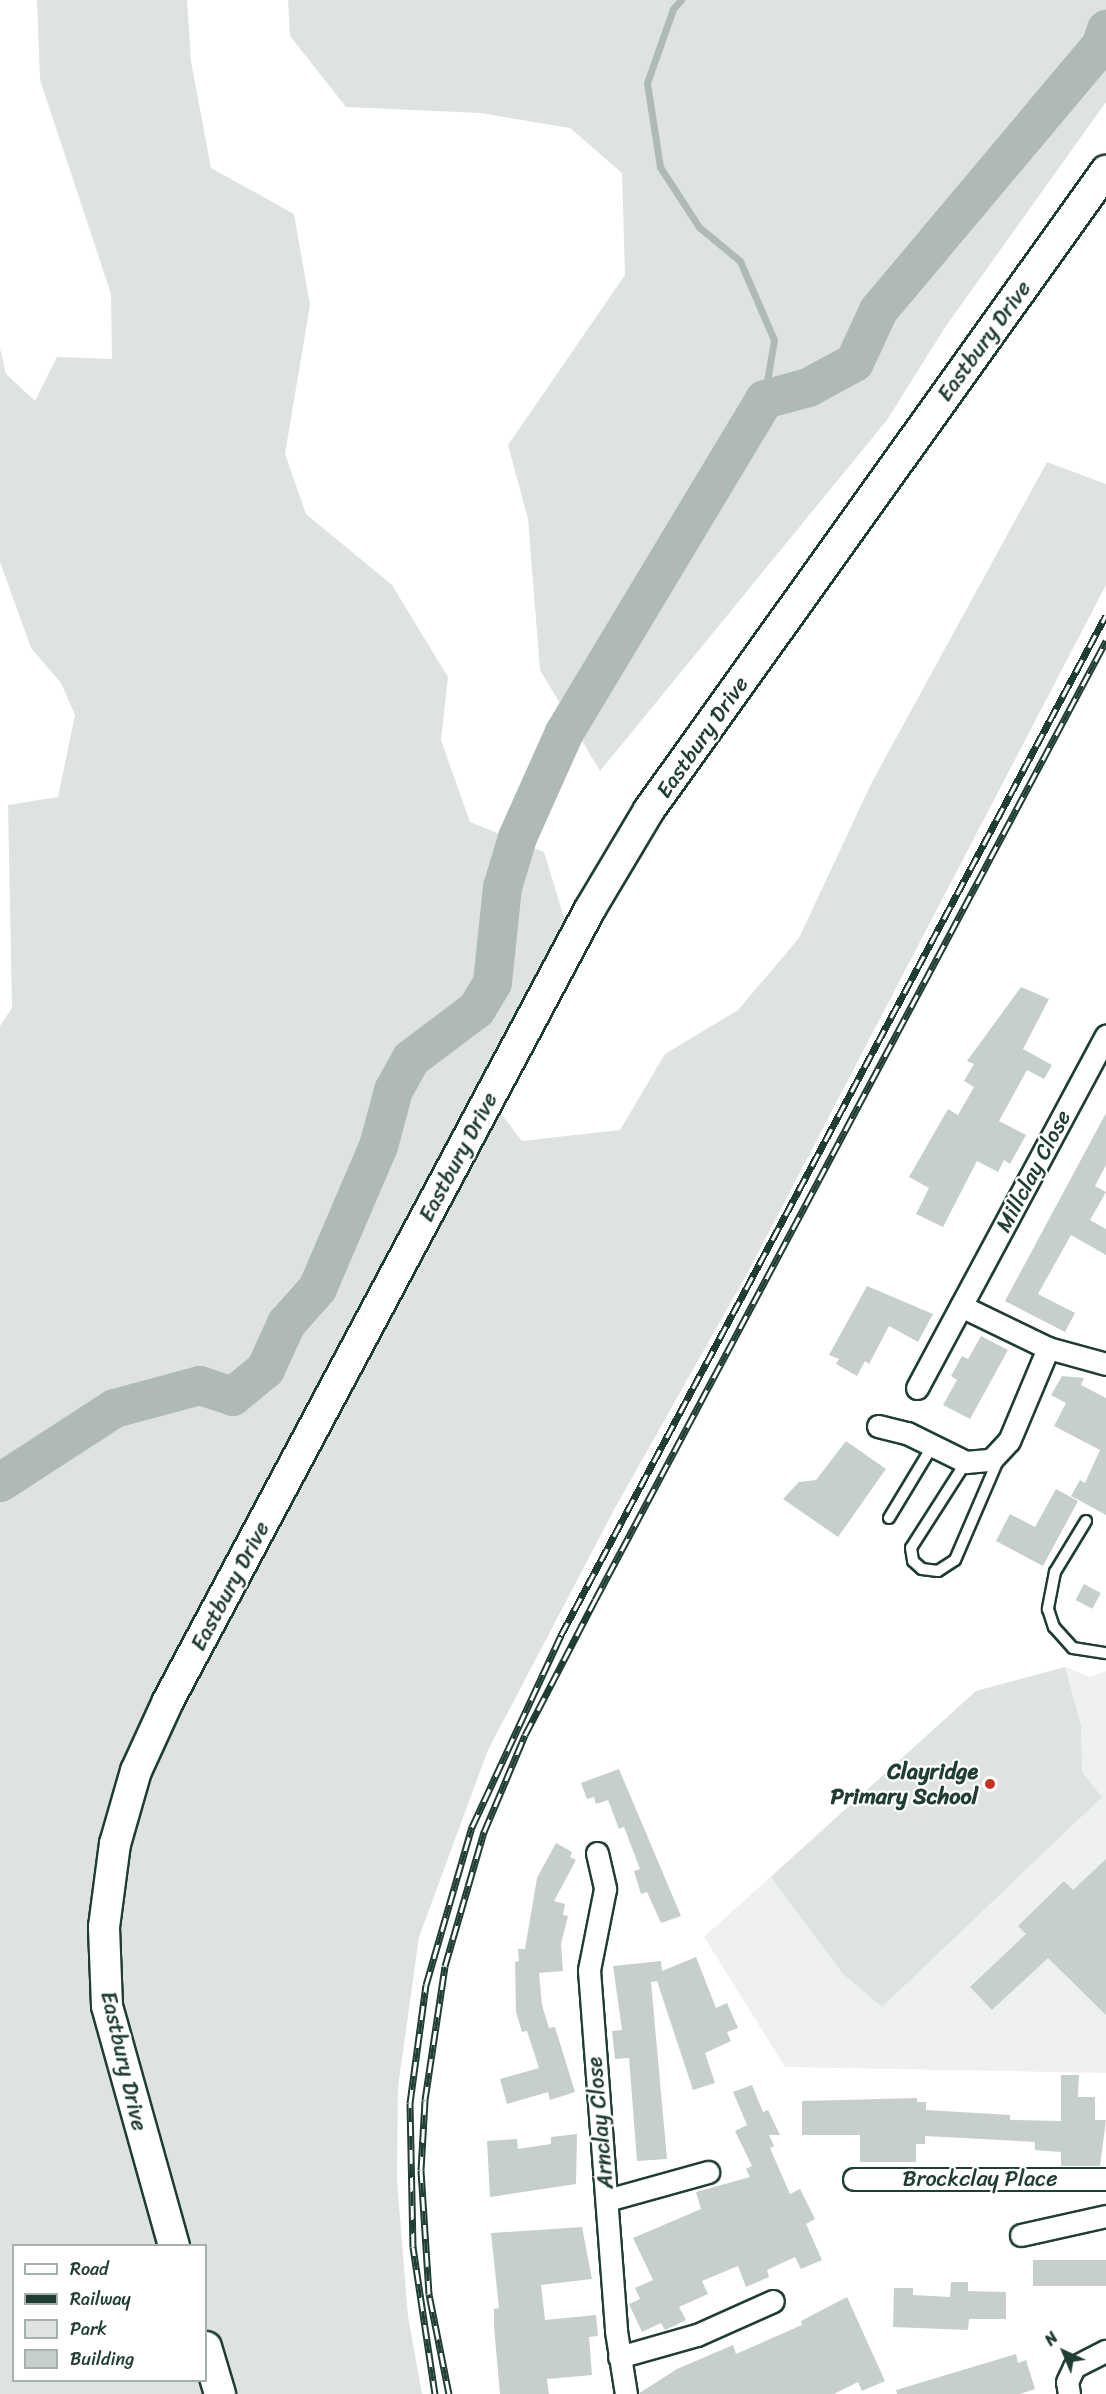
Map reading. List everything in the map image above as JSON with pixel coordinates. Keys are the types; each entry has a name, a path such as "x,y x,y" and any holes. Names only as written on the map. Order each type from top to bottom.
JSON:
{"street":[{"name":"Eastbury Drive","path":"173,2244 107,2006 104,1927 115,1844 136,1771 168,1701 585,920 650,810 1106,171"},
{"name":"Millclay Close","path":"916,1388 1106,1035"},
{"path":"960,1306 1048,1348 1106,1364"},
{"path":"878,1426 933,1445 966,1462 1000,1455 1048,1348"},
{"name":"Arnclay Close","path":"597,1853 605,1889 590,1970 620,2357 626,2394"},
{"path":"607,2200 708,2172"},
{"name":"Brockclay Place","path":"854,2179 1106,2179"},
{"name":"Brockclay Place","path":"1021,2235 1106,2216"},
{"path":"620,2357 698,2335 774,2301"},
{"path":"207,2350 220,2394"},
{"path":"1069,2394 1067,2382 1074,2367 1106,2351"}],"lane":[{"path":"889,1518 933,1445"},
{"path":"966,1462 911,1548 913,1561 922,1569 938,1571 955,1560 1000,1455"},
{"path":"1086,1521 1055,1572 1048,1609 1054,1627 1073,1648 1106,1653"}],"shaded area":[{"name":"Clayridge Primary School","path":"1065,1667 1090,1677 1106,1671 1106,2073 785,2067 704,1937 976,1691"}],"green space":[{"path":"37,0 187,0 191,61 211,168 294,214 310,305 285,454 306,514 392,585 448,677 441,740 470,822 544,852 568,931 482,1089 522,1141 620,1130 665,1054 738,1010 799,938 872,782 1047,462 1106,484 1106,585 748,1272 615,1508 488,1750 419,1937 398,2087 397,2180 408,2316 422,2394 0,2394 0,1026 12,1008 8,805 58,797 75,715 61,683 31,648 0,562 0,348 6,374 35,401 57,357 112,359 111,294 40,80"},
{"path":"288,0 1106,0 1106,102 946,326 887,420 600,771 540,670 528,519 508,445 625,275 622,173 570,128 480,113 346,107 290,36"},
{"path":"1065,1667 1081,1725 1082,1772 1102,1797 882,2007 843,1974 771,1877 976,1691"}],"building":[{"path":"1021,987 1049,999 1023,1049 1052,1065 1044,1079 1027,1070 999,1121 1026,1135 1010,1164 1004,1160 998,1172 977,1161 943,1227 916,1214 929,1188 909,1177 948,1109 958,1115 974,1087 964,1081 974,1064 967,1061"},
{"path":"1106,1113 1106,1165 1095,1186 1106,1192 1090,1220 1106,1229 1106,1255 1071,1235 1038,1294 1075,1313 1065,1332 1005,1301"},
{"path":"867,1286 933,1314 918,1342 889,1326 869,1364 865,1361 857,1376 836,1364 839,1359 829,1355"},
{"path":"981,1336 1008,1350 970,1419 943,1405 957,1380 951,1376 962,1356 968,1359"},
{"path":"1062,1376 1084,1378 1081,1385 1106,1398 1106,1515 1071,1496 1080,1480 1085,1483 1100,1450 1054,1426 1066,1403 1051,1395"},
{"path":"846,1441 886,1469 838,1537 783,1499 799,1482 816,1480"},
{"path":"1056,1489 1078,1501 1043,1566 996,1541 1010,1514 1035,1527"},
{"path":"1084,1584 1101,1593 1092,1609 1076,1600"},
{"path":"619,1769 681,1916 661,1923 647,1892 641,1894 634,1871 640,1869 624,1827 619,1829 608,1800 596,1804 594,1797 587,1799 581,1783"},
{"path":"556,1843 572,1852 570,1857 576,1860 554,1901 565,1904 563,1915 568,1916 561,1944 563,1971 539,1973 542,2005 549,2028 555,2027 575,2092 550,2100 548,2092 507,2104 500,2079 539,2068 527,2031 522,2032 516,2012 515,1962 519,1961 518,1949 525,1949 537,1878"},
{"path":"1106,1859 1106,2015 1048,1958 992,2010 970,1987 1026,1934 1018,1926 1064,1881 1073,1890"},
{"path":"696,1957 716,2008 727,2003 738,2028 727,2032 731,2041 705,2053 715,2083 693,2090 657,1981 651,1982 667,2159 637,2161 629,2058 615,2059 612,2031 622,2030 613,1966 661,1961 662,1971"},
{"path":"1061,2075 1079,2075 1078,2097 1095,2097 1095,2120 1106,2120 1100,2166 1061,2166 1061,2152 1035,2150 1035,2142 925,2136 925,2144 916,2144 916,2162 860,2162 860,2135 802,2135 802,2101 917,2098 917,2102 926,2102 926,2110 1010,2115 1010,2120 1061,2121"},
{"path":"752,2085 763,2112 768,2110 780,2135 769,2135 774,2146 770,2148 790,2194 800,2189 815,2219 806,2224 822,2260 801,2269 795,2257 767,2270 769,2277 746,2287 738,2266 702,2281 708,2294 679,2307 686,2320 665,2330 661,2323 642,2332 629,2304 640,2299 635,2288 653,2280 633,2238 701,2209 696,2192 750,2177 746,2169 752,2166 735,2131 747,2125 733,2092"},
{"path":"577,2134 576,2184 490,2197 487,2141 517,2139 518,2149 551,2144 551,2137"},
{"path":"582,2227 592,2279 541,2285 545,2320 596,2315 598,2336 589,2337 592,2375 547,2379 549,2394 500,2394 494,2327 494,2309 499,2308 491,2233"},
{"path":"1033,2260 1106,2260 1106,2286 1033,2286"},
{"path":"951,2282 968,2282 968,2291 1006,2292 1006,2319 969,2319 968,2330 893,2327 894,2288 913,2288 913,2295 950,2297"},
{"path":"847,2297 885,2381 862,2391 858,2382 834,2394 638,2394 677,2369 733,2345 736,2354 802,2325 801,2321"},
{"path":"1016,2354 1018,2363 1026,2360 1035,2389 1020,2394 897,2394 896,2390"}],"waterway":[{"path":"681,0 673,9 647,83 660,167 699,227 740,261 774,340 764,399"},
{"path":"0,1482 114,1408 199,1385 232,1396 265,1369 286,1323 317,1288 378,1146 393,1090 411,1058 476,1009 492,982 502,887 517,837 564,732 764,399 808,387 854,362 878,310 1101,44 1106,29"}],"railway":[{"path":"435,2394 413,2247 410,2103 426,1985 472,1827 561,1635 1106,615"},
{"path":"449,2394 429,2294 421,2170 425,2100 445,1966 484,1832 525,1735 595,1600 1106,641"}],"place":[{"name":"Clayridge Primary School","path":"990,1784"}]}
